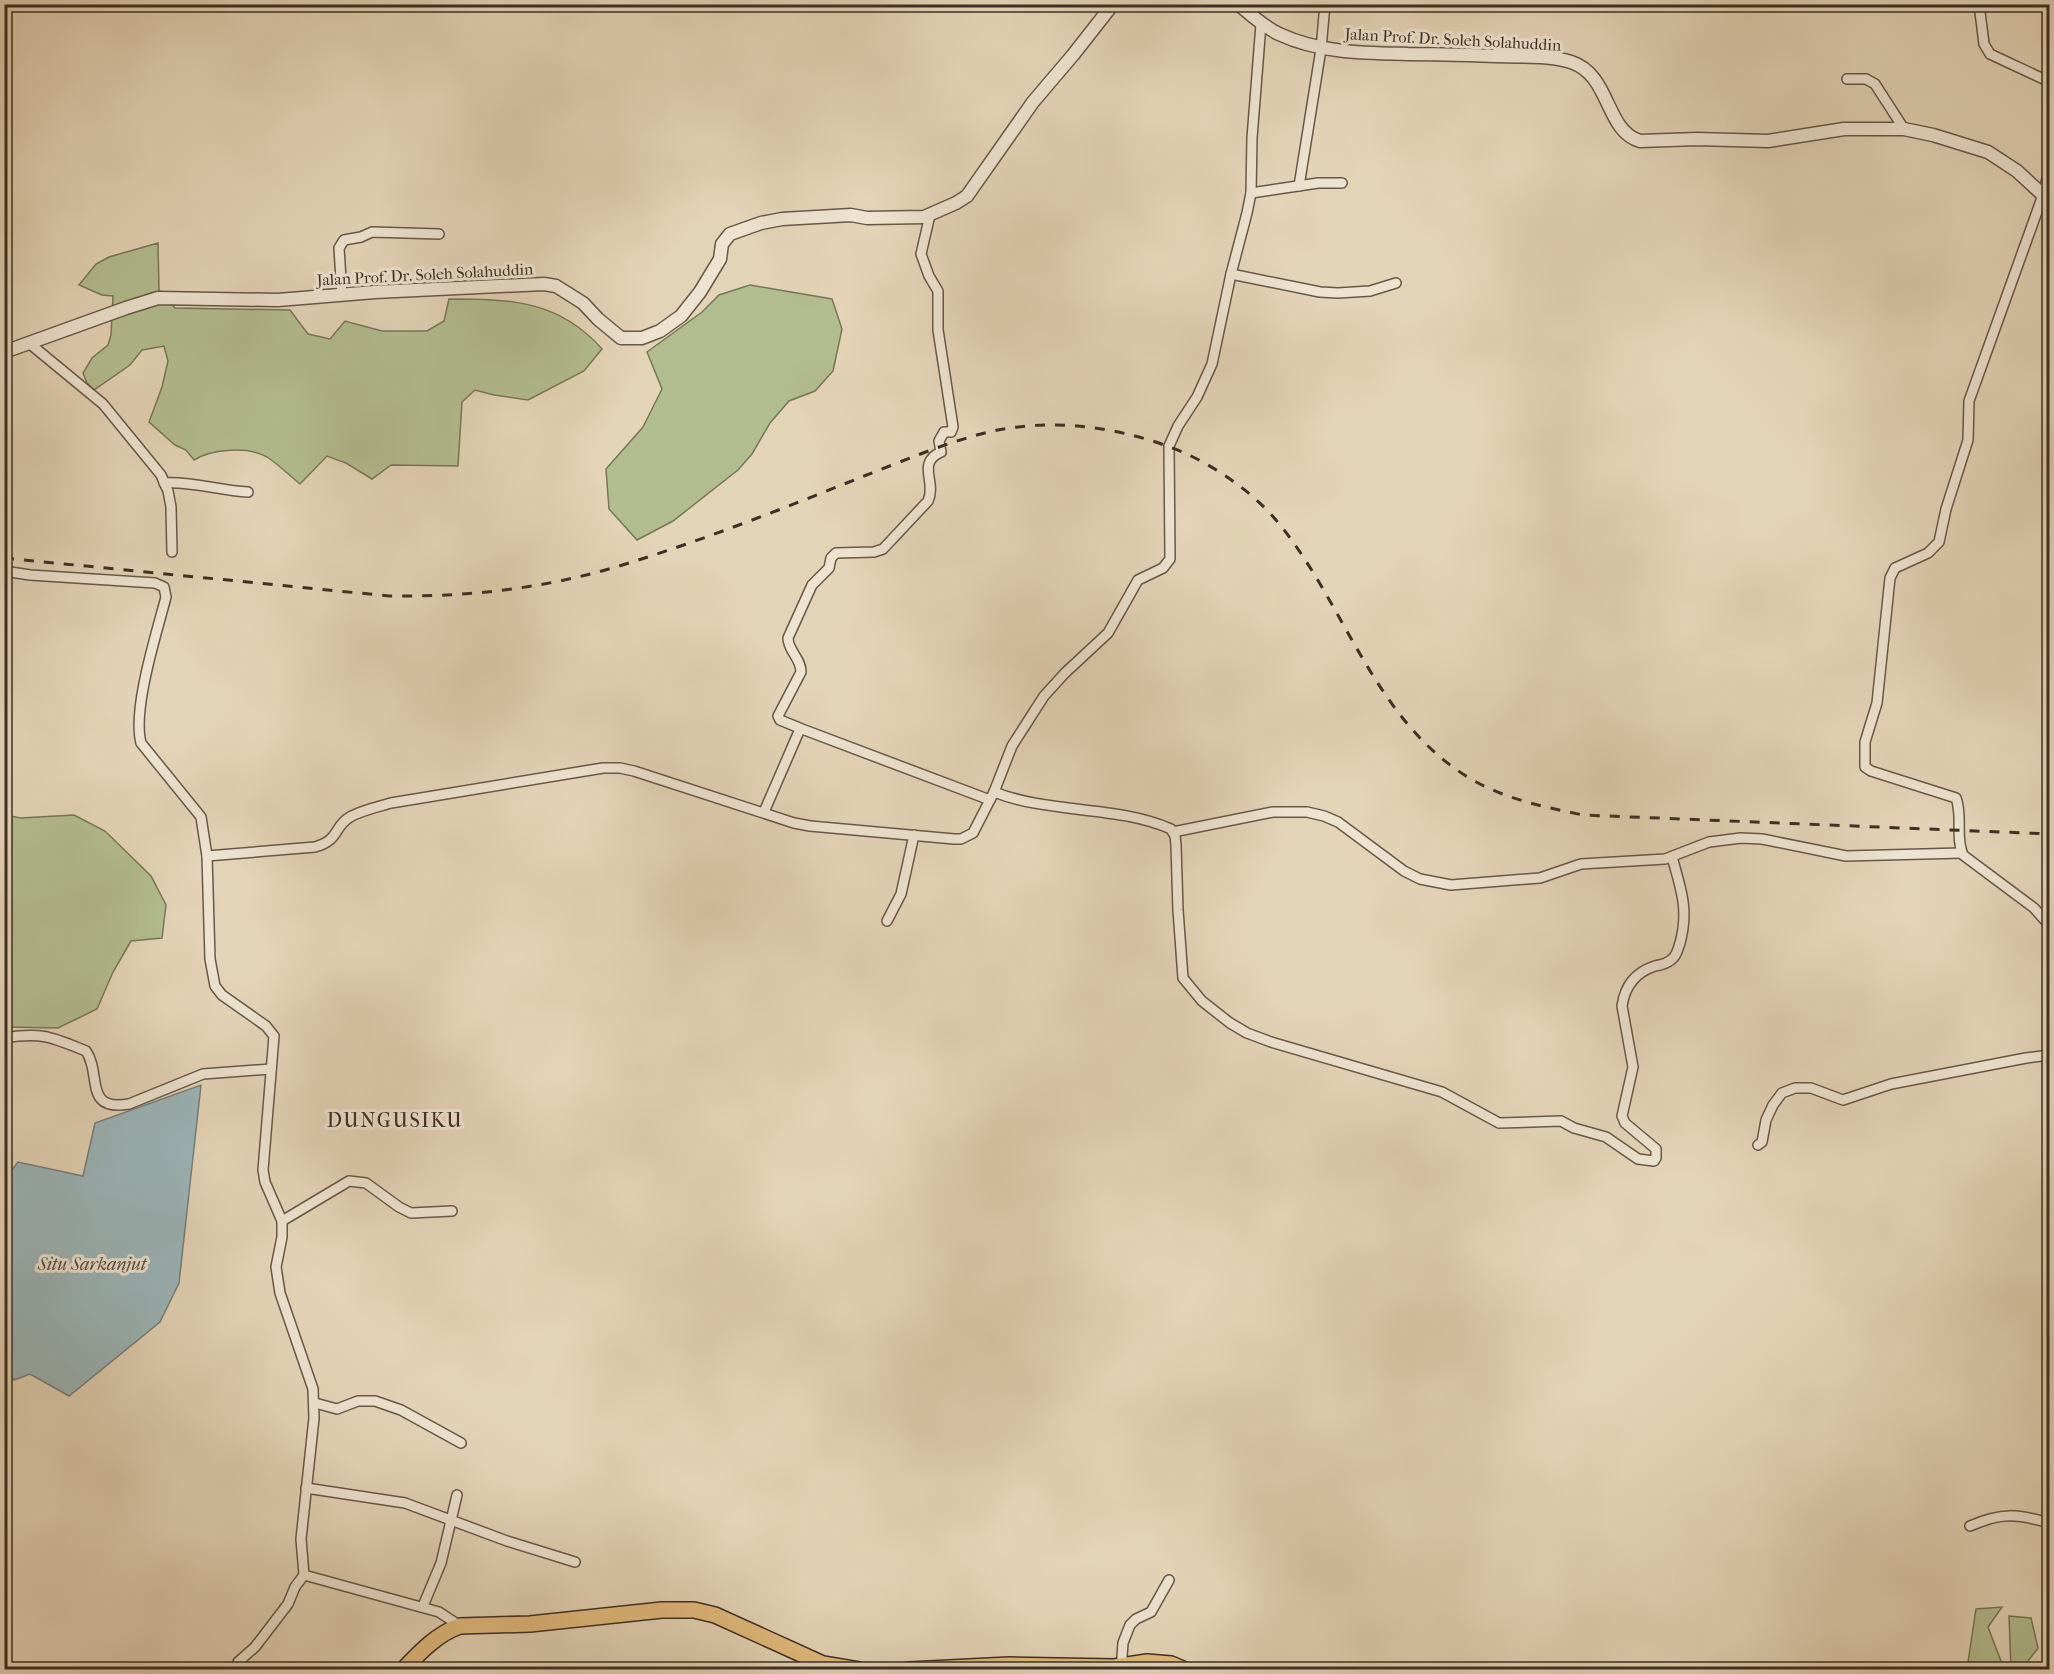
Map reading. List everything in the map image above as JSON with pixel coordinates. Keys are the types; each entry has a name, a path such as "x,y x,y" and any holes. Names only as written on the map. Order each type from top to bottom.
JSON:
{"main road":[{"path":"403,1670 431,1643 460,1626 530,1624 662,1610 694,1610 715,1615 824,1664 859,1670"},
{"path":"909,1670 1010,1665 1122,1668 1162,1662 1185,1670"}],"street":[{"name":"Jalan Prof. Dr. Soleh Solahuddin","path":"4,352 158,298 278,300 544,284 556,286 583,303 621,338 642,338 660,331 681,316 700,292 720,259 722,244 730,234 761,223 782,219 851,215 867,218 914,218 930,215 967,196 1033,102 1113,4"},
{"name":"Jalan Prof. Dr. Soleh Solahuddin","path":"1238,4 1262,24 1278,33 1321,49 1369,54 1536,58 1570,62 1581,66 1596,79 1622,129 1631,139 1640,141 1697,139 1768,141 1844,129 1904,129 1933,135 1988,152 2017,171 2046,196"},
{"path":"1299,186 1321,49 1325,4"},
{"path":"1979,4 1984,44 1990,54 2049,82"},
{"path":"207,856 315,847 326,844 349,818 391,803 603,768 634,771 794,823 810,826 961,839 973,833 992,796 1012,746 1044,696 1108,633 1138,580 1163,568 1170,559 1169,446 1178,426 1197,397 1212,364 1251,193 1252,138 1262,24"},
{"path":"1847,79 1866,79 1875,84 1904,129"},
{"path":"2049,167 2046,196 1969,401 1968,440 1946,509 1939,542 1928,553 1895,568 1890,578 1877,703 1863,762 1867,769 1956,798 1962,853 2034,908 2049,926"},
{"path":"1251,193 1342,183"},
{"path":"930,215 921,254 929,276 938,291 938,330 951,432 944,432 939,441 941,452 932,456 929,461 928,501 883,549 874,552 836,553 831,558 829,568 812,585 788,638 789,645 801,664 800,675 778,714 780,720 992,796 1125,817 1164,826 1173,832 1176,845 1183,978 1202,1001 1218,1015 1247,1033 1271,1042 1442,1092 1499,1123 1561,1121 1574,1128 1606,1137 1644,1161 1654,1161 1656,1149 1625,1123 1622,1116 1633,1067 1622,1006 1623,998 1634,977 1644,970 1672,959 1678,951 1685,921 1685,910 1684,897 1672,857"},
{"path":"342,295 339,248 344,240 372,232 439,234"},
{"path":"1231,274 1329,293 1370,291 1396,283"},
{"path":"29,343 103,404 161,475 171,507 172,552"},
{"path":"164,483 191,483 228,491 248,492"},
{"path":"4,571 30,575 155,583 164,587 166,597 143,695 139,738 142,747 197,811 203,825 207,856 210,959 215,986 222,995 271,1030 274,1036 263,1170 265,1182 282,1221 282,1237 276,1267 277,1280 294,1337 311,1378 315,1403 301,1539 304,1575 295,1587 288,1604 255,1647 238,1662"},
{"path":"764,812 800,729"},
{"path":"1173,832 1273,812 1307,812 1338,822 1404,871 1420,879 1451,885 1540,878 1581,864 1672,857 1709,842 1741,838 1762,839 1846,856 1962,853"},
{"path":"887,921 901,894 914,835"},
{"path":"4,1038 28,1034 42,1035 86,1051 91,1061 94,1085 99,1096 111,1105 129,1104 203,1074 271,1069"},
{"path":"1758,1145 1762,1142 1766,1120 1773,1105 1782,1093 1795,1088 1811,1088 1843,1100 1891,1084 2026,1058 2049,1056"},
{"path":"282,1221 349,1181 366,1183 411,1213 452,1211"},
{"path":"315,1403 337,1409 362,1400 375,1401 401,1410 461,1443"},
{"path":"306,1488 394,1500 575,1562"},
{"path":"423,1606 441,1563 457,1495"},
{"path":"1970,1526 2004,1515 2016,1515 2049,1523"},
{"path":"304,1575 423,1606 438,1611 460,1626"},
{"path":"1122,1668 1123,1643 1131,1625 1136,1619 1151,1611 1168,1580"}],"green space":[{"path":"158,243 159,290 175,308 290,310 308,334 330,339 345,321 382,331 427,331 444,321 449,299 493,300 513,302 551,312 586,333 602,349 584,371 528,400 475,390 462,402 458,466 391,465 372,479 346,463 327,456 300,484 267,457 250,451 220,451 194,460 186,450 175,445 149,422 162,387 168,361 164,346 142,350 130,365 94,390 87,383 83,373 92,358 108,345 111,335 113,296 102,295 79,285 96,264 109,257"},
{"path":"750,285 832,299 842,329 833,371 815,391 789,401 770,423 752,454 738,470 673,521 637,540 609,509 606,469 643,427 662,389 647,352 702,312 719,295"},
{"path":"5,815 21,818 74,815 105,831 151,876 166,905 162,938 131,941 113,972 97,1009 58,1028 5,1027"},
{"path":"2002,1607 1988,1627 2004,1669 1967,1669 1976,1609"},
{"path":"2009,1616 2031,1618 2038,1648 2022,1669 2011,1669"}],"water":[{"name":"Situ Sarkanjut","path":"201,1085 179,1283 160,1322 69,1396 30,1374 14,1380 4,1366 5,1179 18,1162 83,1176 95,1123"}],"railway":[{"path":"4,558 389,596 480,593 570,579 659,553 748,522 936,448 973,436 1030,426 1090,427 1129,434 1182,452 1226,476 1253,497 1276,520 1300,552 1384,693 1409,726 1437,755 1471,779 1497,792 1583,815 2050,834"}],"district":[{"name":"DUNGUSIKU","path":"395,1120"}]}
